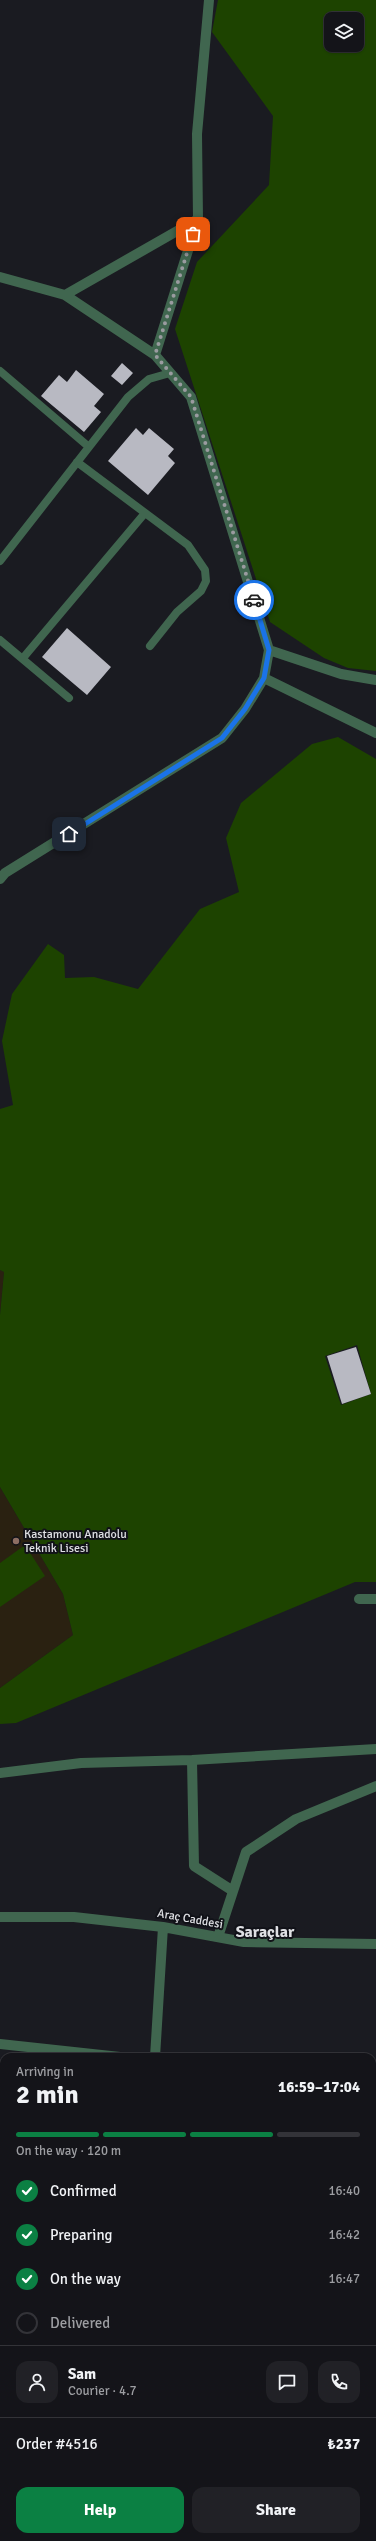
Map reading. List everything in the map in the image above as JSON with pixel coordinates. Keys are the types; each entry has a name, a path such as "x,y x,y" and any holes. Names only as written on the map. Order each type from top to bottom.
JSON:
{"street":[{"path":"155,355 198,219 197,134 209,0"},
{"path":"65,295 198,219"},
{"path":"0,277 65,295 155,355 191,397 269,650 264,678 245,709 222,738 5,873 0,879"},
{"path":"269,650 341,674 376,680"},
{"path":"264,678 376,733"},
{"path":"359,1599 376,1599"},
{"path":"0,1774 81,1763 192,1760 376,1749"},
{"path":"192,1760 194,1866 233,1891"},
{"path":"218,1937 246,1852 296,1819 376,1786"},
{"name":"Araç Caddesi","path":"0,1917 74,1917 163,1927 244,1942 376,1944"},
{"path":"155,2053 163,1927"},
{"path":"0,2044 83,2053"}],"lane":[{"path":"0,371 89,447"},
{"path":"0,561 128,397 150,379 170,373"},
{"path":"77,462 188,545 205,570 206,581 201,591 177,612 150,646"},
{"path":"23,658 145,512"},
{"path":"0,640 69,698"}],"shaded area":[{"path":"0,1270 4,1272 0,1315"},
{"name":"Kastamonu Anadolu Teknik Lisesi","path":"0,1487 63,1594 73,1635 0,1688"}],"green space":[{"path":"218,0 376,0 376,671 348,668 324,658 270,622 175,329 197,262 269,185 273,116 212,32"},
{"path":"338,737 376,759 376,1582 355,1582 16,1723 0,1724 0,1688 73,1635 63,1594 0,1487 0,1315 4,1272 0,1270 0,1109 13,1105 2,1041 12,994 48,944 64,955 65,978 94,977 138,989 200,909 239,892 226,838 241,803 312,744","holes":["357,1345 371,1394 341,1405 325,1356"]},
{"path":"25,1545 45,1576 0,1607 0,1563"}],"building":[{"path":"122,363 133,373 122,385 111,376"},
{"path":"76,370 104,394 94,406 101,412 84,432 41,396 59,375 67,382"},
{"path":"136,428 143,435 149,428 174,449 168,456 175,463 148,495 108,461"},
{"path":"67,628 111,667 87,695 42,657"},
{"path":"356,1347 371,1394 342,1404 327,1356"}],"way so far":[{"path":"193,234 155,355 191,397 254,600"}],"place":[{"name":"Kastamonu Anadolu Teknik Lisesi","path":"16,1541"}],"district":[{"name":"Saraçlar","path":"265,1932"}],"route":[{"path":"69,834 222,738 245,709 264,678 269,650 254,600"}]}
